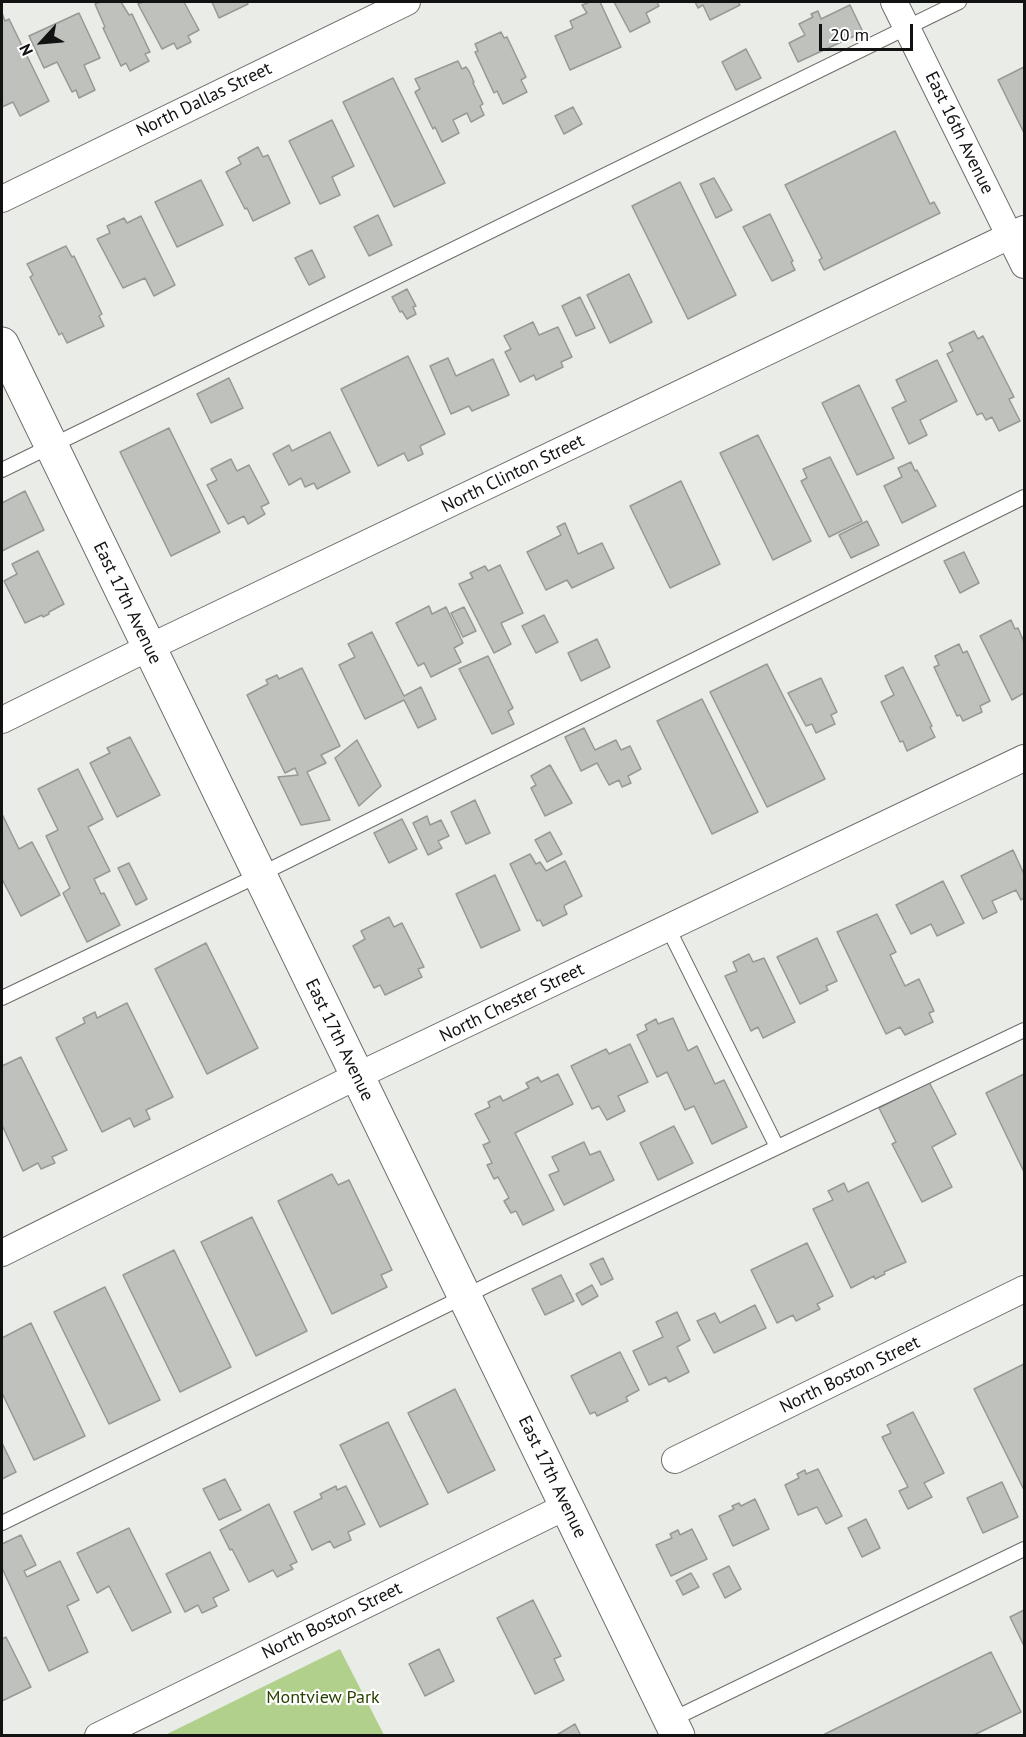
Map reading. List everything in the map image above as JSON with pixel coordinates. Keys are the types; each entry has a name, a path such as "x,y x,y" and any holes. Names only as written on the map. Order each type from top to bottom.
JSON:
{"street":[{"name":"North Dallas Street","path":"2,199 407,2"},
{"name":"East 16th Avenue","path":"894,2 1017,232 1024,265"},
{"name":"North Clinton Street","path":"2,720 1017,232"},
{"name":"East 17th Avenue","path":"2,344 50,447 675,1728"},
{"name":"North Chester Street","path":"2,1252 357,1076 1024,758"},
{"name":"North Boston Street","path":"675,1460 1024,1289"},
{"name":"North Boston Street","path":"98,1736 567,1506"}],"lane":[{"path":"2,470 959,2"},
{"path":"2,998 1024,497"},
{"path":"668,928 777,1147"},
{"path":"2,1523 464,1297 1024,1030"},
{"path":"675,1728 1024,1549"}],"green space":[{"name":"Montview Park","path":"340,1649 384,1735 165,1735"}],"building":[{"path":"121,2 129,15 132,14 150,52 145,54 149,61 130,71 126,63 121,66 103,28 105,27 95,4"},
{"path":"184,2 199,30 188,36 191,42 177,49 174,43 162,49 138,4"},
{"path":"212,2 247,2 248,4 219,18"},
{"path":"600,2 621,47 570,70 555,36 573,28 570,21 587,13 582,5"},
{"path":"614,2 657,2 659,6 646,13 650,22 630,32"},
{"path":"695,2 738,2 740,5 710,20 703,5 698,8"},
{"path":"850,5 863,32 798,62 789,43 805,35 799,24 813,17 811,14 818,11 821,19"},
{"path":"2,13 5,21 9,19 49,101 20,116 13,102 2,107"},
{"path":"79,13 100,58 84,65 95,90 79,98 76,90 72,92 57,62 44,68 29,36"},
{"path":"501,32 504,38 507,37 526,77 521,80 527,92 503,104 497,91 494,93 475,52 478,51 475,44"},
{"path":"746,49 761,78 736,90 722,62"},
{"path":"458,61 462,69 466,67 469,71 483,104 480,106 484,115 471,122 467,113 453,120 459,133 442,142 415,92 420,89 415,79"},
{"path":"1024,67 1024,133 998,80"},
{"path":"393,78 445,183 394,207 343,102"},
{"path":"573,107 582,124 564,134 555,116"},
{"path":"332,120 354,166 332,177 340,195 320,204 289,141"},
{"path":"895,131 930,204 934,202 940,213 824,270 819,260 822,258 785,185"},
{"path":"258,147 263,157 268,155 290,203 253,221 226,172 241,164 238,158"},
{"path":"714,178 732,210 716,218 700,184"},
{"path":"201,180 223,225 177,247 155,202"},
{"path":"680,182 736,295 688,319 632,206"},
{"path":"770,214 793,261 791,262 795,270 772,281 743,227"},
{"path":"378,215 392,245 369,256 354,227"},
{"path":"141,216 175,285 154,296 145,278 123,288 97,239 110,233 107,226 124,218 127,223"},
{"path":"66,246 72,257 74,256 102,314 99,316 104,326 67,343 62,333 59,335 30,277 33,275 27,264"},
{"path":"312,250 325,277 309,285 295,258"},
{"path":"629,274 652,322 610,343 587,295"},
{"path":"407,289 416,306 413,307 416,314 407,319 402,311 400,312 392,297"},
{"path":"580,297 595,328 576,336 562,306"},
{"path":"533,322 539,335 558,327 572,357 561,362 563,367 536,380 534,375 520,382 505,352 511,349 504,336"},
{"path":"974,331 978,339 983,336 1014,397 1009,399 1020,421 999,431 992,417 986,420 982,413 977,415 947,354 953,351 949,343"},
{"path":"408,356 445,434 420,446 423,454 408,461 404,453 378,466 341,389"},
{"path":"448,358 456,376 493,359 509,395 472,411 469,406 451,414 430,366"},
{"path":"937,360 957,401 920,420 927,435 909,444 892,408 906,401 896,380"},
{"path":"229,378 243,408 211,423 197,394"},
{"path":"859,385 894,458 857,475 822,403"},
{"path":"169,428 220,532 171,556 120,452"},
{"path":"330,432 350,472 317,489 314,483 305,487 301,478 289,485 273,454 289,445 292,451"},
{"path":"758,435 811,541 773,560 720,453"},
{"path":"830,457 862,521 829,537 801,481 807,478 803,469"},
{"path":"231,459 237,471 249,465 269,503 261,507 265,514 248,524 244,516 228,524 207,485 217,480 211,469"},
{"path":"911,462 936,506 902,523 884,486 902,477 898,468"},
{"path":"681,481 720,564 670,588 630,506"},
{"path":"25,491 44,530 2,551 2,503"},
{"path":"867,521 879,545 851,558 839,535"},
{"path":"565,523 578,554 602,543 614,568 572,588 567,580 546,590 527,552 561,535 557,527"},
{"path":"38,551 64,604 43,617 42,615 25,623 4,581 17,574 12,564"},
{"path":"964,552 979,583 960,593 944,561"},
{"path":"500,565 523,613 501,623 511,644 494,653 459,584 473,578 470,573 485,566 488,571"},
{"path":"429,606 432,614 446,607 463,643 454,648 461,662 431,677 424,663 418,666 396,623"},
{"path":"464,607 476,631 463,637 451,613"},
{"path":"544,615 558,642 536,653 522,626"},
{"path":"1011,620 1015,629 1018,628 1024,642 1024,693 1012,700 980,636"},
{"path":"372,632 404,696 421,687 436,719 418,728 404,700 365,719 339,665 355,657 348,644"},
{"path":"597,639 610,667 581,681 568,653"},
{"path":"959,644 963,653 967,651 990,701 980,706 982,712 963,721 960,715 957,716 934,667 939,665 935,656"},
{"path":"488,656 513,708 508,711 514,724 492,734 459,669"},
{"path":"767,664 825,779 767,807 710,692"},
{"path":"903,667 932,726 930,727 935,737 907,751 903,741 900,742 881,702 894,695 885,676"},
{"path":"302,668 340,746 321,755 326,763 307,772 330,820 301,825 278,777 298,775 295,768 285,773 247,695 268,684 266,680 277,675 279,679"},
{"path":"821,678 837,712 831,715 835,724 816,733 812,724 806,726 788,693"},
{"path":"702,699 758,812 712,834 657,721"},
{"path":"584,728 595,750 616,740 621,750 630,746 641,769 628,776 631,783 622,787 619,780 609,785 597,763 581,771 565,737"},
{"path":"130,737 160,795 117,817 90,763 110,753 107,748"},
{"path":"357,740 381,786 359,806 335,758"},
{"path":"550,765 572,803 545,816 531,788 536,785 531,776"},
{"path":"78,769 103,819 88,827 110,871 94,879 101,894 104,893 120,925 87,942 63,893 70,888 46,836 58,830 38,789"},
{"path":"475,800 490,833 466,844 451,812"},
{"path":"2,814 19,849 32,842 60,895 21,916 2,879"},
{"path":"427,816 430,825 441,820 449,836 438,841 442,848 428,855 413,823"},
{"path":"402,819 417,849 389,863 374,833"},
{"path":"550,832 562,854 547,862 535,840"},
{"path":"1013,850 1024,874 1024,898 1021,900 1016,890 992,901 997,912 983,919 961,876"},
{"path":"530,854 536,864 540,862 546,871 565,861 582,896 565,905 567,914 543,926 540,920 537,921 510,864"},
{"path":"129,863 147,899 136,905 118,868"},
{"path":"495,875 520,930 481,948 456,894"},
{"path":"943,881 964,923 937,936 931,924 911,934 896,905"},
{"path":"877,914 896,952 890,955 905,986 919,979 934,1011 929,1013 933,1022 905,1035 900,1027 886,1034 837,932"},
{"path":"389,917 394,927 402,923 424,967 418,969 422,977 385,995 380,985 374,988 353,946 365,939 361,931"},
{"path":"817,938 837,981 826,986 828,990 800,1004 777,957"},
{"path":"206,943 258,1048 207,1074 155,969"},
{"path":"749,954 753,962 764,958 795,1022 763,1038 758,1027 751,1031 725,976 737,971 733,962"},
{"path":"127,1003 173,1097 146,1110 150,1119 134,1127 130,1118 102,1132 56,1038 85,1023 83,1018 95,1012 97,1018"},
{"path":"673,1018 688,1051 697,1046 715,1084 724,1080 747,1127 712,1144 694,1106 685,1110 667,1072 657,1077 637,1035 647,1030 645,1025 656,1019 658,1024"},
{"path":"630,1044 648,1082 618,1096 625,1111 607,1120 599,1106 592,1109 571,1066 606,1049 609,1054"},
{"path":"21,1057 67,1150 52,1157 55,1163 41,1169 38,1163 23,1171 2,1125 2,1066"},
{"path":"558,1074 573,1104 515,1133 554,1210 523,1225 516,1211 511,1213 504,1201 509,1198 498,1177 494,1179 487,1165 492,1163 483,1145 490,1142 475,1114 490,1107 488,1102 500,1096 503,1101 529,1088 526,1083 538,1077 541,1082"},
{"path":"1024,1074 1024,1172 986,1093"},
{"path":"929,1082 956,1134 932,1147 952,1187 922,1202 892,1144 896,1142 879,1108"},
{"path":"674,1126 693,1163 658,1180 640,1143"},
{"path":"584,1142 590,1155 600,1151 614,1180 564,1205 549,1175 559,1171 552,1157"},
{"path":"332,1174 338,1185 349,1180 392,1270 381,1275 387,1287 332,1314 278,1201"},
{"path":"868,1182 906,1262 884,1272 885,1274 875,1279 874,1276 851,1288 813,1209 833,1200 828,1191 844,1183 848,1192"},
{"path":"252,1217 307,1331 256,1356 201,1242"},
{"path":"807,1243 833,1296 817,1304 820,1309 796,1321 793,1315 777,1323 751,1270"},
{"path":"174,1250 231,1367 180,1392 123,1275"},
{"path":"603,1258 613,1279 601,1285 590,1264"},
{"path":"561,1275 574,1301 545,1315 532,1289"},
{"path":"592,1285 598,1296 582,1305 576,1294"},
{"path":"105,1287 160,1400 109,1424 54,1312"},
{"path":"755,1305 766,1328 714,1353 697,1321 715,1313 720,1323"},
{"path":"677,1312 690,1340 677,1347 689,1372 669,1382 666,1377 649,1385 633,1351 663,1337 656,1322"},
{"path":"31,1323 85,1436 34,1460 2,1393 2,1338"},
{"path":"620,1352 639,1390 626,1397 628,1401 597,1416 595,1412 590,1414 571,1376"},
{"path":"1024,1364 1024,1490 974,1389"},
{"path":"455,1389 495,1470 448,1493 408,1413"},
{"path":"913,1412 944,1473 924,1483 932,1497 908,1509 899,1491 908,1487 882,1437 891,1433 887,1425"},
{"path":"388,1422 428,1504 380,1527 340,1445"},
{"path":"2,1443 16,1472 2,1479"},
{"path":"818,1469 842,1516 826,1524 817,1507 798,1515 785,1485 799,1478 797,1474 805,1470 806,1474"},
{"path":"225,1479 241,1510 219,1520 203,1489"},
{"path":"1002,1482 1018,1517 983,1533 967,1498"},
{"path":"336,1486 337,1490 346,1486 365,1524 348,1532 351,1540 334,1548 330,1541 312,1550 294,1512 322,1498 320,1494"},
{"path":"755,1499 769,1529 733,1546 719,1516 734,1509 732,1506 739,1503 741,1506"},
{"path":"269,1504 297,1562 290,1565 293,1569 277,1577 273,1570 249,1582 220,1530"},
{"path":"866,1519 880,1548 862,1557 848,1528"},
{"path":"129,1528 171,1612 132,1631 109,1586 97,1593 77,1553"},
{"path":"692,1529 707,1559 671,1576 656,1545 672,1538 670,1534 678,1530 680,1535"},
{"path":"21,1535 36,1565 24,1571 27,1577 60,1561 79,1600 67,1606 88,1652 49,1671 2,1568 2,1544"},
{"path":"210,1552 229,1590 213,1598 217,1606 202,1613 198,1605 185,1612 166,1574"},
{"path":"729,1566 741,1589 725,1598 713,1574"},
{"path":"691,1573 699,1587 683,1595 676,1581"},
{"path":"533,1600 561,1656 554,1659 564,1680 535,1694 497,1618"},
{"path":"1024,1610 1024,1646 1010,1617"},
{"path":"6,1637 31,1687 2,1701 2,1639"},
{"path":"439,1649 454,1681 425,1696 409,1664"},
{"path":"991,1652 1021,1712 972,1736 821,1736"},
{"path":"575,1724 581,1736 555,1736"}]}
